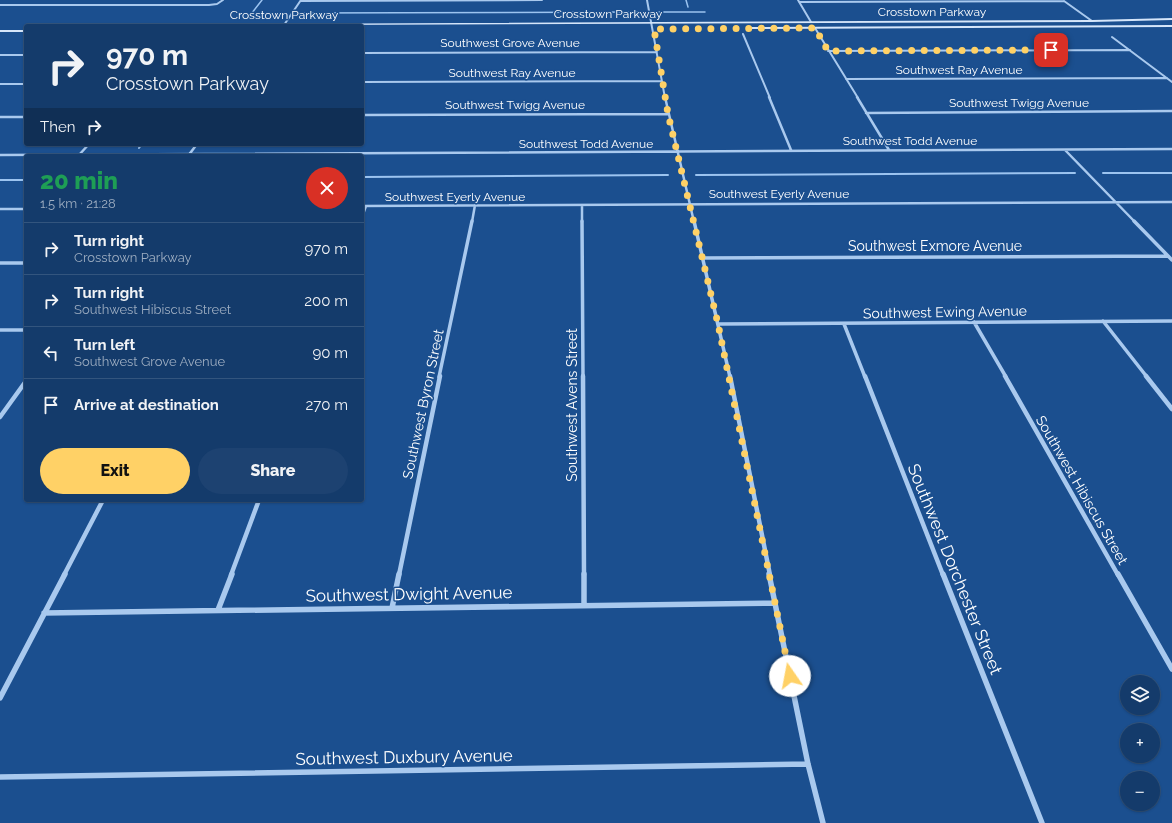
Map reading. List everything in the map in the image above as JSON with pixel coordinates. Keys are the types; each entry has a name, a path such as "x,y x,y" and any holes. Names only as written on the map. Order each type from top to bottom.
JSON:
{"main road":[{"name":"Crosstown Parkway","path":"364,25 1092,22 1172,19"},
{"path":"0,26 24,26"},
{"name":"Crosstown Parkway","path":"746,28 1172,26"},
{"name":"Crosstown Parkway","path":"364,30 707,28"},
{"path":"0,32 24,31"}],"street":[{"path":"0,5 217,4 223,0"},
{"path":"285,24 301,0 542,0"},
{"path":"647,0 654,29 662,81 676,152 718,324 808,764 823,823"},
{"path":"798,1 1064,1 1092,22"},
{"path":"798,1 811,22"},
{"path":"815,28 889,150"},
{"path":"742,34 791,150"},
{"path":"1112,37 1172,82"},
{"path":"828,51 1130,50"},
{"name":"Southwest Grove Avenue","path":"364,53 657,52"},
{"path":"0,55 24,55"},
{"name":"Southwest Ray Avenue","path":"846,79 1167,78"},
{"name":"Southwest Ray Avenue","path":"364,82 662,81"},
{"path":"0,84 24,84"},
{"name":"Southwest Twigg Avenue","path":"866,113 1172,111"},
{"name":"Southwest Twigg Avenue","path":"364,115 668,114"},
{"path":"0,117 24,117"},
{"path":"80,154 87,146"},
{"name":"Southwest Todd Avenue","path":"351,154 791,150 1172,149"},
{"path":"1065,150 1172,260"},
{"name":"Southwest Todd Avenue","path":"0,155 24,155"},
{"name":"Southwest Eyerly Avenue","path":"364,206 1172,202"},
{"name":"Southwest Byron Street","path":"392,608 475,205"},
{"name":"Southwest Avens Street","path":"582,205 584,605"},
{"path":"0,209 24,208"},
{"name":"Southwest Exmore Avenue","path":"702,258 1168,256"},
{"path":"0,263 24,263"},
{"path":"1103,321 1172,409"},
{"name":"Southwest Ewing Avenue","path":"718,324 1172,321"},
{"name":"Southwest Hibiscus Street","path":"974,322 1172,669"},
{"name":"Southwest Dorchester Street","path":"844,324 1042,823"},
{"path":"0,330 24,330"},
{"path":"0,417 24,383"},
{"path":"0,698 102,502"},
{"path":"218,610 258,502"},
{"name":"Southwest Dwight Avenue","path":"44,613 775,603"},
{"name":"Southwest Duxbury Avenue","path":"0,777 808,764"}],"waterway":[{"path":"251,14 262,0"},
{"path":"686,0 688,7"},
{"path":"297,13 639,12"},
{"path":"659,12 705,12"},
{"path":"251,14 282,13"},
{"path":"248,18 251,14"},
{"path":"696,175 1075,173"},
{"path":"1103,173 1172,173"},
{"path":"364,177 668,175"},
{"path":"0,180 24,180"}],"route":[{"path":"790,676 718,324 668,114 654,29 815,28 828,51 1051,50"}]}
